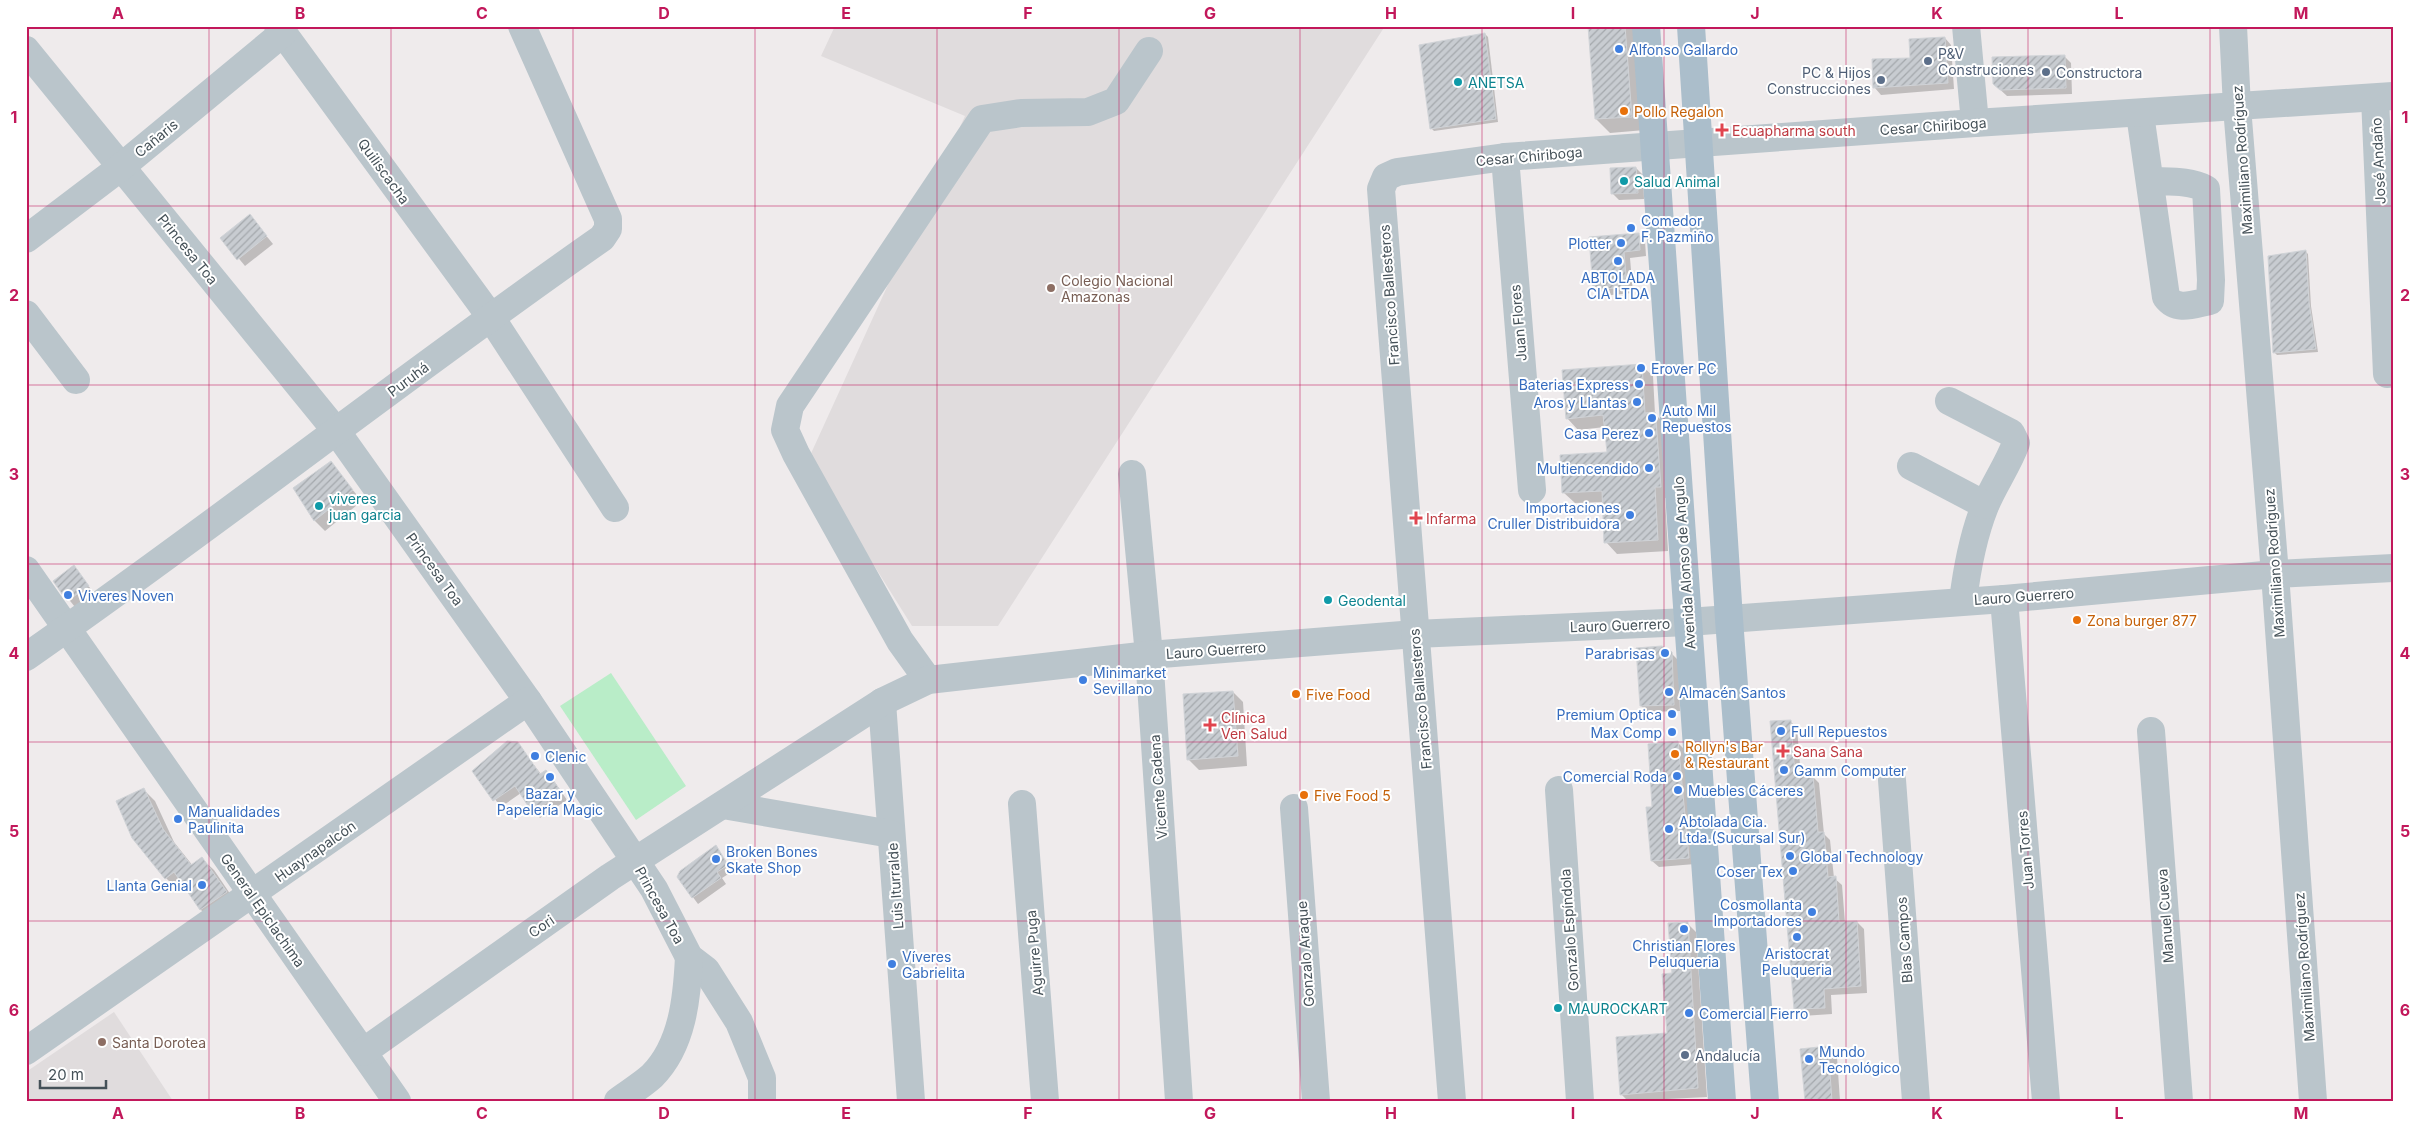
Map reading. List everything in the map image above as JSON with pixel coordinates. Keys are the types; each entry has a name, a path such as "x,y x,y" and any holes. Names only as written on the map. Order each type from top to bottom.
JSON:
{"main road":[{"name":"Avenida Alonso de Angulo","path":"1646,26 1656,146 1722,1101"},
{"path":"1692,26 1729,619 1765,1101"}],"street":[{"name":"Puruhá","path":"26,657 336,432 490,316 602,238 608,229 608,219 522,26"},
{"path":"1966,26 1975,123"},
{"name":"Maximiliano Rodríguez","path":"2233,26 2237,107 2275,574 2313,1101"},
{"name":"Quiliscacha","path":"280,30 490,316 615,508"},
{"name":"Cañaris","path":"26,239 121,167 280,30"},
{"name":"Princesa Toa","path":"26,50 336,432 528,701 654,889 689,957 706,970 739,1022 762,1078 762,1101"},
{"path":"928,680 900,641 796,454 785,430 790,406 982,119 1021,113 1088,112 1116,101 1149,51"},
{"name":"Cesar Chiriboga","path":"1386,177 1396,172 1505,157 1975,123 2384,97"},
{"name":"José Andaño","path":"2384,97 2388,374"},
{"path":"2140,114 2150,181"},
{"name":"Juan Flores","path":"1505,157 1532,490"},
{"name":"Francisco Ballesteros","path":"1386,177 1381,188 1452,1101"},
{"path":"26,314 76,380"},
{"path":"1949,401 2011,433 2016,442 2011,458 1985,505 1973,544 1963,600"},
{"path":"1911,466 1985,505"},
{"name":"Vicente Cadena","path":"1132,474 1149,655 1180,1101"},
{"name":"Lauro Guerrero","path":"882,702 928,680 1149,655 1415,634 1688,622 1963,600 2004,599 2275,574 2393,568"},
{"name":"General Epiclachima","path":"26,570 397,1101"},
{"name":"Juan Torres","path":"2004,599 2046,1101"},
{"name":"Huaynapalcón","path":"26,1051 528,701"},
{"name":"Cori","path":"363,1052 635,861 882,702"},
{"name":"Luis Iturralde","path":"882,702 911,1101"},
{"name":"Manuel Cueva","path":"2151,731 2179,1101"},
{"name":"Blas Campos","path":"1892,780 1916,1101"},
{"name":"Gonzalo Espíndola","path":"1559,790 1580,1101"},
{"name":"Aguirre Puga","path":"1022,804 1045,1101"},
{"path":"723,805 891,834"},
{"name":"Gonzalo Araque","path":"1294,808 1316,1101"},
{"path":"618,1101 652,1076 674,1044 687,994 689,957"}],"shaded area":[{"name":"Colegio Nacional Amazonas","path":"835,26 1385,26 998,626 912,626 808,460 965,116 821,56"},
{"name":"Santa Dorotea","path":"114,1012 173,1101 26,1101 26,1072"}],"green space":[{"path":"611,673 686,786 636,820 560,706"}],"building":[{"path":"1588,26 1625,26 1632,117 1595,119"},
{"name":"ANETSA","path":"1485,33 1496,119 1430,129 1419,45"},
{"name":"P&V Construciones","path":"1945,37 1948,83 1873,88 1872,59 1910,58 1909,39"},
{"path":"2065,55 2066,88 2000,90 1993,84 1992,57"},
{"name":"Salud Animal","path":"1636,167 1638,193 1611,194 1610,168"},
{"path":"250,214 267,236 237,260 220,238"},
{"path":"1639,233 1640,250 1624,252 1627,287 1593,290 1589,237"},
{"path":"2306,250 2309,302 2316,349 2273,353 2268,256"},
{"path":"1642,364 1645,413 1655,412 1656,420 1661,487 1655,487 1658,540 1604,543 1602,491 1562,493 1560,455 1607,452 1603,415 1566,419 1562,370"},
{"name":"viveres juan garcia","path":"331,461 353,490 314,521 293,488"},
{"path":"74,565 89,586 67,601 53,581"},
{"path":"1662,646 1672,652 1674,705 1640,706 1636,648"},
{"name":"Clínica Ven Salud","path":"1233,691 1238,756 1187,760 1183,694"},
{"path":"1791,720 1795,776 1813,775 1818,832 1824,832 1828,877 1836,876 1839,922 1857,921 1861,986 1824,989 1825,1008 1794,1009 1770,721"},
{"path":"507,741 518,742 540,774 546,770 562,793 532,812 515,786 493,801 472,771"},
{"path":"1678,741 1689,858 1651,861 1646,807 1652,807 1648,744"},
{"path":"144,788 163,829 191,865 202,857 227,892 200,910 174,872 165,879 132,838 116,801"},
{"path":"716,845 728,865 717,872 721,878 692,898 677,877 680,871"},
{"path":"1688,922 1698,1088 1620,1095 1616,1037 1667,1033 1662,974 1672,973 1668,923"},
{"path":"1828,1046 1832,1101 1805,1101 1800,1049"}],"place":[{"name":"Alfonso Gallardo","path":"1619,49"},
{"name":"P&V Construciones","path":"1928,61"},
{"name":"Constructora","path":"2046,72"},
{"name":"PC & Hijos Construcciones","path":"1881,80"},
{"name":"ANETSA","path":"1458,82"},
{"name":"Pollo Regalon","path":"1624,111"},
{"name":"Ecuapharma south","path":"1722,130"},
{"name":"Salud Animal","path":"1624,181"},
{"name":"Comedor F. Pazmiño","path":"1631,228"},
{"name":"Plotter","path":"1621,243"},
{"name":"ABTOLADA CIA LTDA","path":"1618,261"},
{"name":"Colegio Nacional Amazonas","path":"1051,288"},
{"name":"Erover PC","path":"1641,368"},
{"name":"Baterias Express","path":"1639,384"},
{"name":"Aros y Llantas","path":"1637,402"},
{"name":"Auto Mil Repuestos","path":"1652,418"},
{"name":"Casa Perez","path":"1649,433"},
{"name":"Multiencendido","path":"1649,468"},
{"name":"viveres juan garcia","path":"319,506"},
{"name":"Importaciones Cruller Distribuidora","path":"1630,515"},
{"name":"Infarma","path":"1416,518"},
{"name":"Viveres Noven","path":"68,595"},
{"name":"Geodental","path":"1328,600"},
{"name":"Zona burger 877","path":"2077,620"},
{"name":"Parabrisas","path":"1665,653"},
{"name":"Minimarket Sevillano","path":"1083,680"},
{"name":"Almacén Santos","path":"1669,692"},
{"name":"Five Food","path":"1296,694"},
{"name":"Premium Optica","path":"1672,714"},
{"name":"Clínica Ven Salud","path":"1210,725"},
{"name":"Full Repuestos","path":"1781,731"},
{"name":"Max Comp","path":"1672,732"},
{"name":"Sana Sana","path":"1783,751"},
{"name":"Rollyn's Bar & Restaurant","path":"1675,754"},
{"name":"Clenic","path":"535,756"},
{"name":"Gamm Computer","path":"1784,770"},
{"name":"Comercial Roda","path":"1677,776"},
{"name":"Bazar y Papelería Magic","path":"550,777"},
{"name":"Muebles Cáceres","path":"1678,790"},
{"name":"Five Food 5","path":"1304,795"},
{"name":"Manualidades Paulinita","path":"178,819"},
{"name":"Abtolada Cia. Ltda.(Sucursal Sur)","path":"1669,829"},
{"name":"Global Technology","path":"1790,856"},
{"name":"Broken Bones Skate Shop","path":"716,859"},
{"name":"Coser Tex","path":"1793,871"},
{"name":"Llanta Genial","path":"202,885"},
{"name":"Cosmollanta Importadores","path":"1812,912"},
{"name":"Christian Flores Peluqueria","path":"1684,929"},
{"name":"Aristocrat Peluqueria","path":"1797,937"},
{"name":"Víveres Gabrielita","path":"892,964"},
{"name":"MAUROCKART","path":"1558,1008"},
{"name":"Comercial Fierro","path":"1689,1013"},
{"name":"Santa Dorotea","path":"102,1042"},
{"name":"Andalucía","path":"1685,1055"},
{"name":"Mundo Tecnológico","path":"1809,1059"}]}
